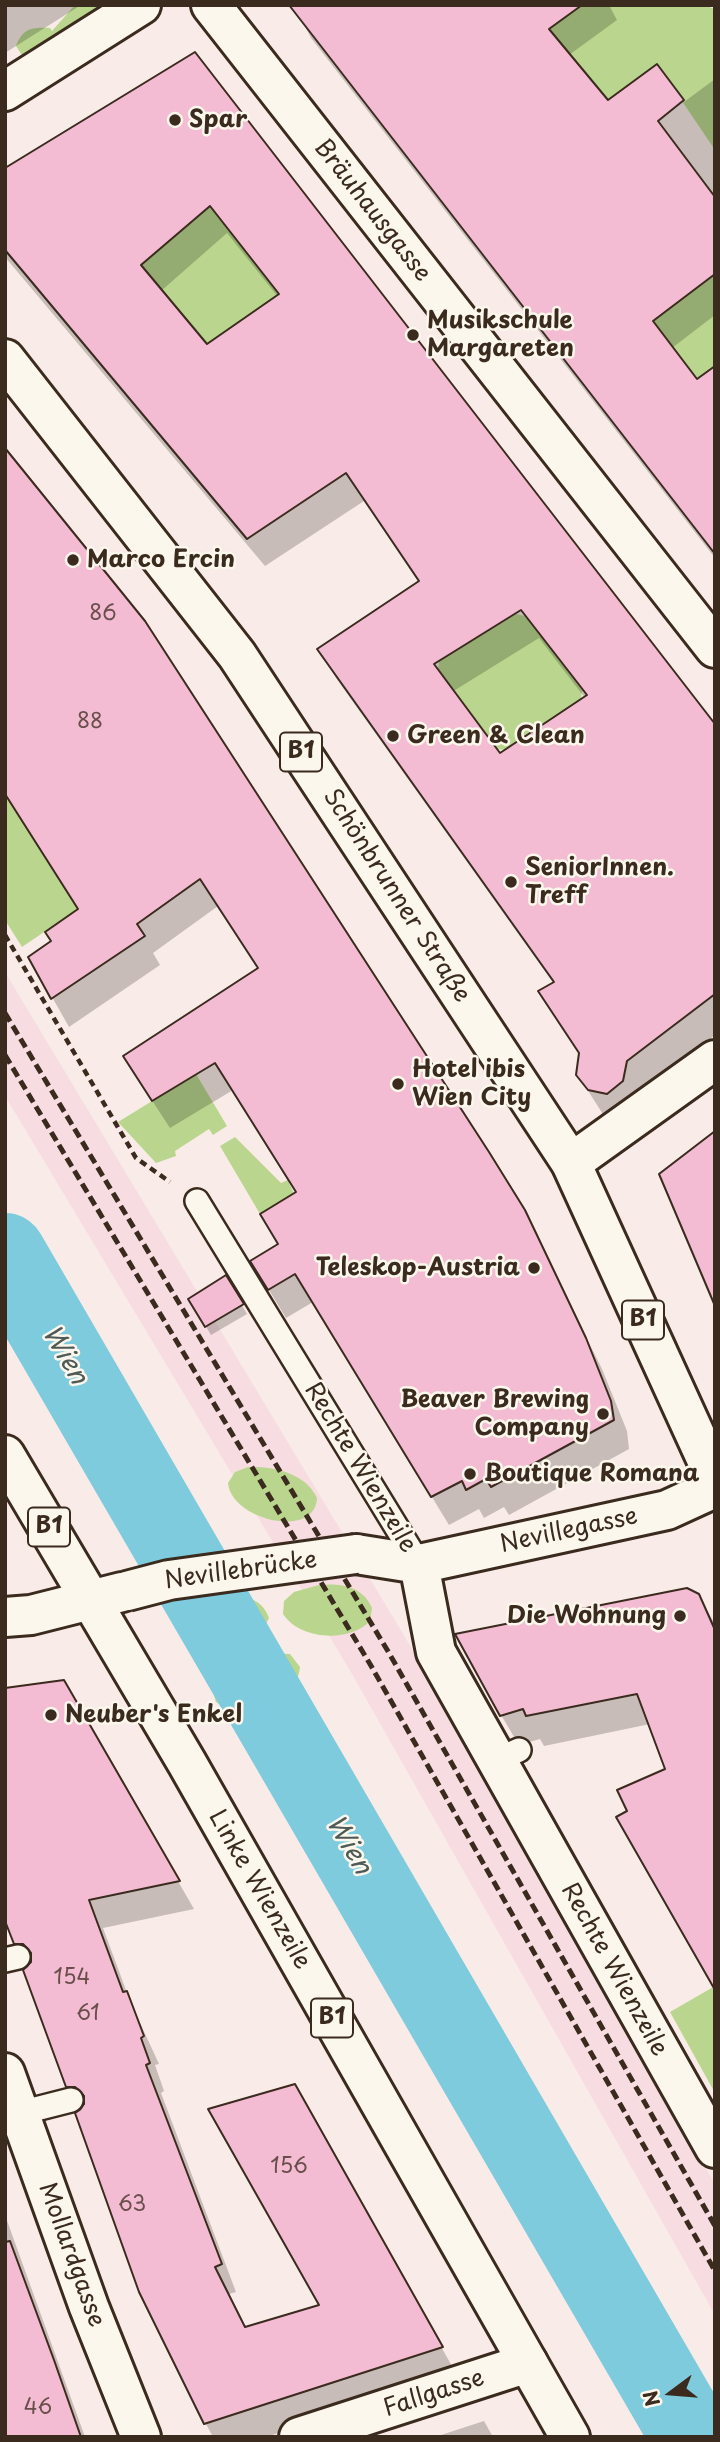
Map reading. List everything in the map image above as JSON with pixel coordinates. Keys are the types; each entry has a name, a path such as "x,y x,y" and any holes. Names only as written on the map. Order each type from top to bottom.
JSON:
{"street":[{"path":"5,91 141,5"},
{"name":"Bräuhausgasse","path":"211,5 715,648"},
{"name":"Schönbrunner Straße","path":"5,359 237,655 571,1163 715,1478"},
{"path":"571,1163 715,1060"},
{"name":"Linke Wienzeile","path":"5,1455 109,1595 570,2437"},
{"name":"Nevillegasse","path":"419,1564 667,1510 715,1488"},
{"name":"Nevillebrücke","path":"5,1617 169,1580 356,1554 419,1564"},
{"name":"Rechte Wienzeile","path":"419,1564 436,1652 508,1755 715,2148"},
{"name":"Mollardgasse","path":"5,2073 89,2307 141,2437"},
{"name":"Fallgasse","path":"299,2437 528,2363"}],"lane":[{"name":"Rechte Wienzeile","path":"197,1201 419,1564"},
{"path":"20,2113 71,2100"}],"path":[{"path":"5,936 136,1158 197,1201"}],"shaded area":[{"path":"5,972 408,1642 715,2184 715,2315 352,1674 5,1096"}],"green space":[{"path":"75,5 114,5 25,60 16,46 22,35 33,29 50,28 52,31"},
{"path":"582,5 705,5 714,9 715,150 657,64 608,100 549,29"},
{"path":"184,160 230,232 279,294 207,344 141,265 164,245"},
{"path":"715,274 715,366 697,379 653,321"},
{"path":"516,614 525,616 582,690 581,699 505,750 497,749 438,670 439,661"},
{"path":"5,794 78,909 22,947 5,920"},
{"path":"196,1074 227,1126 213,1135 209,1129 175,1151 176,1156 156,1163 118,1122"},
{"path":"235,1137 281,1183 288,1180 294,1194 260,1214 220,1146"},
{"path":"248,1467 278,1470 305,1482 317,1498 313,1511 303,1519 289,1521 273,1520 243,1507 233,1496 228,1483 235,1472"},
{"path":"319,1585 343,1586 363,1595 372,1608 370,1621 350,1633 325,1636 291,1623 283,1614 284,1601 294,1592"},
{"path":"222,1593 256,1601 266,1611 269,1618 261,1633 242,1641 222,1644 202,1641 183,1633 179,1618 184,1605 201,1596"},
{"path":"263,1653 290,1654 300,1667 290,1690 267,1705 254,1709 228,1707 216,1702 212,1688 220,1674 239,1660"},
{"path":"715,1986 715,2093 670,2012"}],"building":[{"path":"289,5 582,5 549,29 608,100 657,64 684,100 658,121 715,197 715,274 653,321 697,379 715,366 715,554"},
{"path":"195,52 715,724 715,994 627,1061 623,1081 607,1094 588,1090 576,1075 579,1053 538,991 554,982 317,649 419,581 346,473 247,539 5,250 5,168","holes":["210,206 279,294 207,344 141,265","521,610 587,695 500,753 434,664"]},
{"path":"5,448 145,621 525,1210 586,1338 611,1401 614,1420 491,1487 486,1479 466,1490 462,1481 431,1497 295,1274 268,1290 250,1261 278,1244 260,1214 296,1192 215,1063 152,1101 123,1056 258,968 200,879 137,924 145,936 51,999 28,957 51,941 45,932 78,909 5,794"},
{"path":"715,1131 715,1306 659,1174"},
{"path":"226,1275 244,1304 205,1327 188,1299"},
{"path":"687,1588 699,1594 715,1630 715,1990 616,1817 627,1811 617,1790 665,1769 637,1694 526,1716 523,1709 500,1716 455,1634"},
{"path":"64,1680 180,1881 89,1900 123,1992 127,1991 144,2036 141,2038 150,2063 146,2065 222,2264 215,2267 245,2327 319,2305 208,2109 295,2084 443,2347 204,2424 139,2292 75,2113 84,2104 84,2096 75,2087 66,2087 23,1970 31,1962 31,1953 23,1944 14,1944 5,1921 5,1688"},
{"path":"10,2241 81,2437 5,2437 5,2242"}],"waterway":[{"name":"Wien","path":"5,1254 692,2437"}],"railway":[{"path":"5,1013 389,1653 715,2226"},
{"path":"5,1055 370,1664 715,2271"}],"place":[{"name":"Spar","path":"175,120"},
{"name":"Musikschule Margareten","path":"413,335"},
{"name":"Marco Ercin","path":"73,560"},
{"name":"Green & Clean","path":"393,736"},
{"name":"SeniorInnen. Treff","path":"511,882"},
{"name":"Hotel ibis Wien City","path":"398,1084"},
{"name":"Teleskop-Austria","path":"534,1268"},
{"name":"Beaver Brewing Company","path":"603,1414"},
{"name":"Boutique Romana","path":"470,1474"},
{"name":"Die Wohnung","path":"680,1616"},
{"name":"Neuber's Enkel","path":"51,1715"}]}
